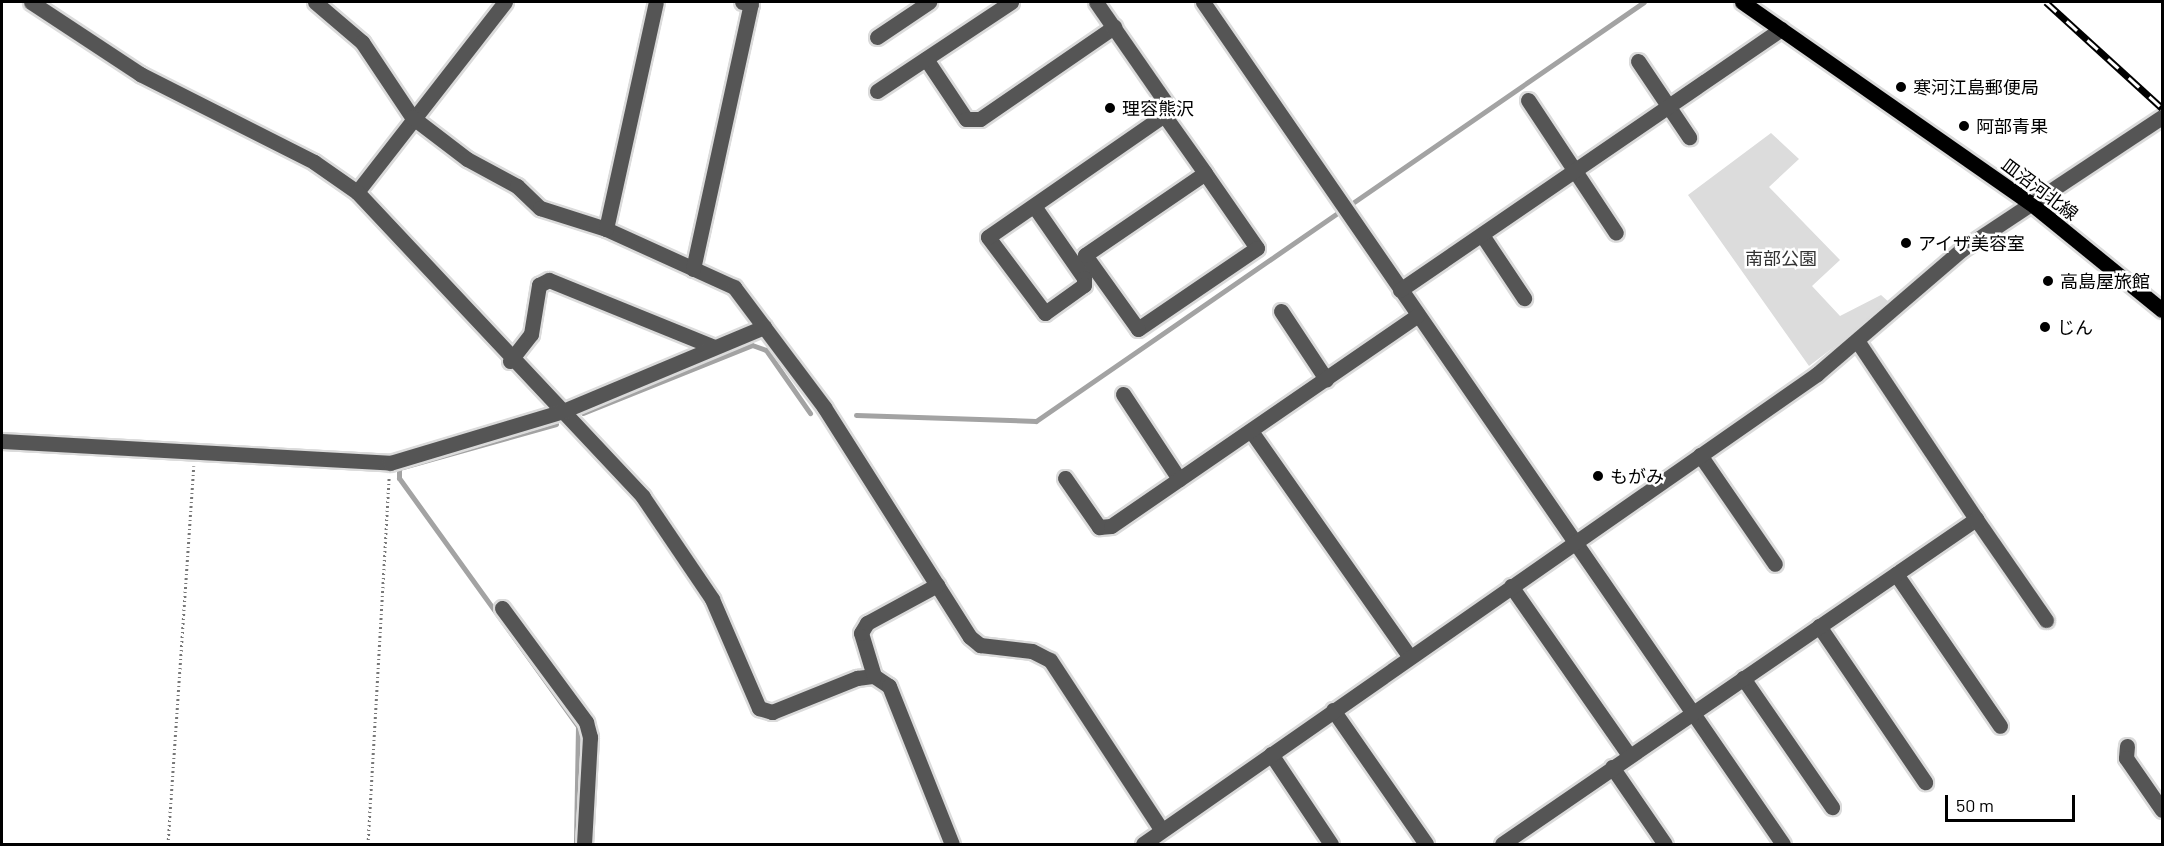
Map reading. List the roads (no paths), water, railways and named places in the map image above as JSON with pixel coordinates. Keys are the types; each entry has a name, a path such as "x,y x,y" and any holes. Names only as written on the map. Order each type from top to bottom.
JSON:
{"main road":[{"name":"皿沼河北線","path":"1742,2 2029,202 2163,310"}],"lane":[{"path":"31,2 140,74 315,162 357,192 510,361 563,411 643,497 698,578 759,708 772,712 874,676"},
{"path":"315,2 362,42 412,117 466,159 517,186 540,208 606,229 734,287 824,407 937,585 980,645 1032,651 1050,660 1153,839 1409,656 1700,455 1858,342 1961,250 2029,202 2163,117"},
{"path":"606,229 656,2"},
{"path":"693,269 751,4 742,2"},
{"path":"877,37 929,2"},
{"path":"877,91 1011,2"},
{"path":"1096,2 1171,110 988,237 1039,311 1045,313 1084,285 1090,274 1085,255 1204,173"},
{"path":"1203,2 1417,316 1783,844"},
{"path":"357,192 412,117 500,5"},
{"path":"926,59 966,119 980,119 1114,27"},
{"path":"1400,290 1781,29"},
{"path":"1638,61 1689,137"},
{"path":"1528,100 1616,233"},
{"path":"1034,206 1138,329 1257,248 1164,115"},
{"path":"1482,235 1524,298"},
{"path":"510,361 531,334 539,285 549,280 714,347"},
{"path":"1281,311 1326,379"},
{"path":"1065,478 1099,527 1111,526 1417,316"},
{"path":"2,441 390,464 563,411 764,327"},
{"path":"1858,342 2046,620"},
{"path":"1123,394 1179,479"},
{"path":"1251,431 1409,656"},
{"path":"1700,455 1775,564"},
{"path":"1502,844 1976,519"},
{"path":"1896,574 2000,726"},
{"path":"937,585 867,623 861,633 874,676 889,686 952,844"},
{"path":"1511,586 1629,755"},
{"path":"502,608 586,722 591,737 584,844"},
{"path":"1819,626 1925,782"},
{"path":"1743,678 1832,807"},
{"path":"1333,710 1426,844"},
{"path":"2127,747 2126,758 2163,810"},
{"path":"1271,754 1331,844"},
{"path":"1612,767 1665,844"}],"waterway":[{"path":"1354,202 1644,2"},
{"path":"856,415 1036,421 1339,212"},
{"path":"583,413 752,345 766,350 810,413"},
{"path":"556,424 399,468 399,478 578,726 576,844"}],"railway":[{"path":"2046,2 2162,108"}],"place":[{"name":"寒河江島郵便局","path":"1901,87"},
{"name":"理容熊沢","path":"1110,108"},
{"name":"阿部青果","path":"1964,126"},
{"name":"アイザ美容室","path":"1906,243"},
{"name":"高島屋旅館","path":"2048,281"},
{"name":"じん","path":"2045,327"},
{"name":"もがみ","path":"1598,476"}],"park label":[{"name":"南部公園","path":"1781,258"}]}
